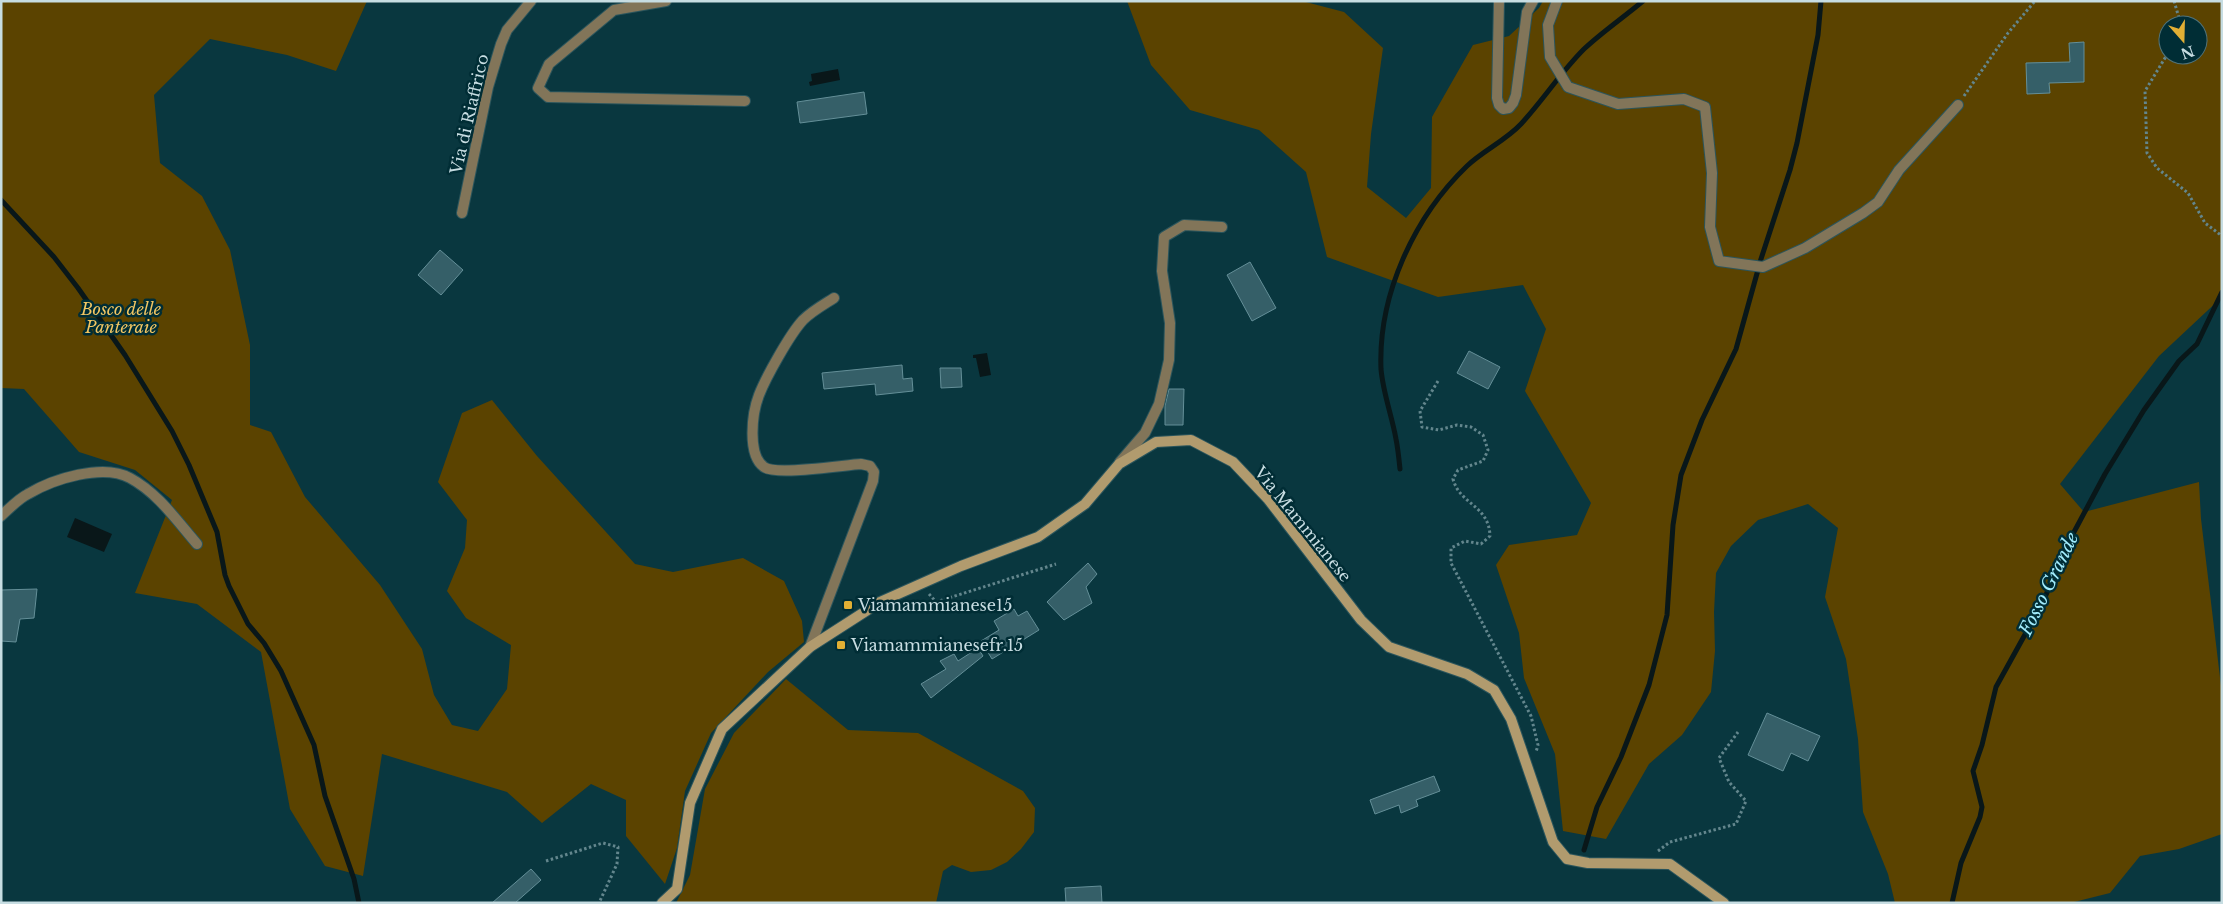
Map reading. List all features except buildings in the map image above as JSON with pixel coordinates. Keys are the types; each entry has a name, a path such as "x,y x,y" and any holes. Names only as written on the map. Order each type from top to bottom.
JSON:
{"main road":[{"name":"Via Mammianese","path":"662,903 677,889 690,803 722,729 810,647 880,602 1038,538 1085,504 1119,464 1156,442 1191,440 1233,462 1268,499 1361,620 1389,647 1467,674 1494,690 1511,719 1553,842 1567,859 1588,864 1670,864 1724,903"}],"street":[{"name":"Via di Riaffrico","path":"462,213 488,87 501,44 507,30 531,1"},
{"path":"666,1 614,10 549,64 538,88 548,97 745,101"},
{"path":"1499,1 1497,98 1499,105 1504,109 1509,108 1514,103 1527,12 1533,1"},
{"path":"1557,1 1548,25 1550,56 1568,87 1618,104 1684,99 1705,107 1712,173 1710,227 1719,261 1763,266 1805,248 1863,213 1878,202 1899,170 1958,105"},
{"path":"1119,464 1145,433 1159,404 1170,360 1170,323 1162,270 1164,237 1184,225 1222,227"},
{"path":"810,647 873,481 874,472 870,466 861,464 779,471 765,468 757,460 752,448 758,396 784,348 803,320 818,307 834,298"},
{"path":"1,516 26,494 60,479 98,472 128,477 156,497 197,544"}],"path":[{"path":"1958,105 2008,32 2035,1"},
{"path":"2174,1 2178,15"},
{"path":"2161,65 2145,91 2147,153 2156,168 2188,192 2205,223 2222,236"},
{"path":"1438,381 1420,412 1422,427 1439,430 1457,425 1471,427 1483,435 1488,450 1482,461 1458,470 1453,479 1456,489 1482,511 1490,524 1490,536 1481,544 1465,541 1451,548 1450,563 1531,716 1538,745 1528,769"},
{"path":"922,584 936,602 1056,564"},
{"path":"1640,864 1670,842 1736,824 1746,801 1729,782 1719,758 1738,732"},
{"path":"546,862 603,843 618,847 618,864 598,903"}],"green space":[{"name":"Bosco delle Panteraie","path":"1,1 367,1 336,71 287,55 210,39 154,95 160,163 202,196 230,250 250,345 250,425 271,432 305,497 380,585 422,649 434,695 452,725 478,731 507,689 511,645 466,618 447,591 465,548 467,520 438,482 462,413 492,400 537,456 635,564 673,572 743,558 784,581 802,621 804,642 768,672 711,733 685,791 677,848 665,884 626,836 626,800 591,784 542,823 507,792 382,754 363,876 325,866 290,809 261,652 197,604 135,593 172,500 135,470 79,452 24,389 1,388"},
{"path":"1127,1 1302,1 1344,12 1383,48 1371,134 1367,187 1406,218 1431,188 1432,117 1473,45 1509,36 1539,8 1543,1 2222,1 2222,297 2159,356 2060,484 2084,512 2199,482 2201,519 2222,694 2222,834 2179,849 2140,856 2110,893 2070,903 1895,903 1888,874 1863,812 1858,739 1846,659 1825,597 1838,528 1808,504 1758,520 1731,546 1716,573 1715,651 1711,692 1682,735 1649,764 1606,839 1563,831 1555,754 1524,678 1519,633 1496,565 1509,545 1577,535 1591,503 1525,391 1546,329 1523,285 1438,297 1327,257 1306,172 1259,130 1190,110 1151,65"},
{"path":"786,679 848,730 918,733 1023,791 1035,808 1034,832 1021,849 1007,862 991,870 971,872 952,865 943,871 936,903 676,903 690,875 705,789 734,733"}],"shaded area":[{"path":"838,69 840,80 810,86 809,82 812,81 811,74"},
{"path":"987,353 991,375 980,377 976,358 973,358 973,355"},
{"path":"75,518 112,534 104,552 67,537"}],"waterway":[{"path":"1400,469 1396,439 1382,378 1382,341 1386,313 1393,286 1403,259 1416,233 1448,186 1467,166 1515,130 1584,49 1643,1"},
{"path":"1584,850 1597,807 1621,757 1649,685 1667,615 1673,525 1681,475 1702,420 1736,349 1761,259 1790,170 1818,35 1821,1"},
{"path":"1,200 54,257 78,288 125,355 172,431 189,465 217,532 225,575 229,586 248,624 264,643 281,671 314,745 325,796 354,879 359,903"},
{"name":"Fosso Grande","path":"1952,903 1961,863 1980,817 1982,807 1973,771 1982,745 1996,687 2043,602 2066,547 2105,474 2144,410 2179,361 2197,344 2222,292"}],"place":[{"name":"Viamammianese15","path":"848,605"},
{"name":"Viamammianesefr.15","path":"841,645"}]}
